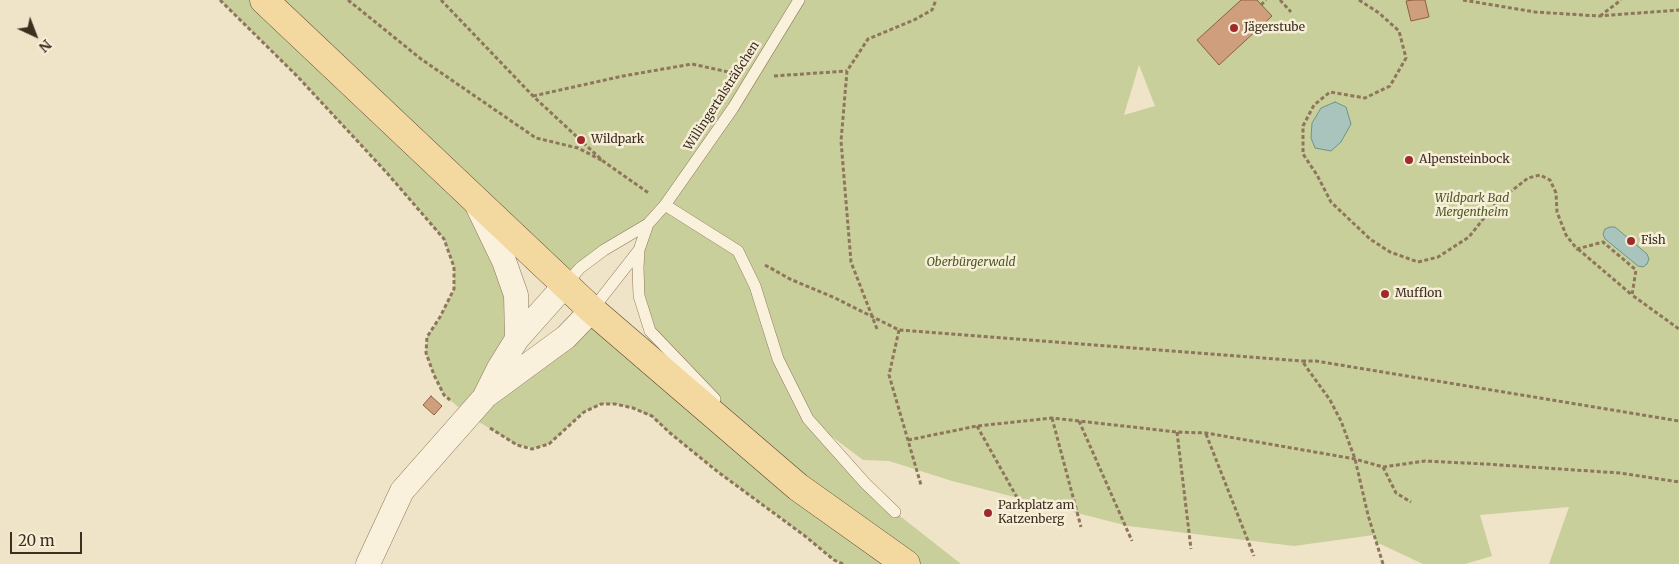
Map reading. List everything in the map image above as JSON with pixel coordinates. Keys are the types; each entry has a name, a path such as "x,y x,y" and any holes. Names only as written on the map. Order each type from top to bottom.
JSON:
{"main road":[{"path":"264,0 592,310 798,487 906,564"}],"street":[{"path":"475,201 504,262 516,295 517,339"},
{"path":"484,398 499,368 517,339 565,285"},
{"path":"368,564 402,491 484,398 566,338 592,310"}],"lane":[{"name":"Willingertalsträßchen","path":"648,224 665,205 733,108 799,0"},
{"path":"665,205 738,251 755,286 778,359 808,419 865,483 895,512"},
{"path":"565,285 580,268 604,250 648,224"},
{"path":"648,224 639,250 638,268 640,296 650,331 702,386 724,406"},
{"path":"592,310 639,250"},
{"path":"745,426 760,440 798,487"}],"path":[{"path":"348,0 421,59 536,138 578,148 603,161"},
{"path":"441,0 533,96 603,161 665,205"},
{"path":"877,329 851,262 841,141 847,71 868,39 914,20 932,10 936,0"},
{"path":"1261,4 1266,0"},
{"path":"1280,0 1291,12"},
{"path":"1360,0 1379,13 1398,31 1406,58 1390,86 1365,98 1330,92 1314,105 1303,126 1303,154 1317,175 1331,202 1370,239 1390,252 1418,262 1438,257 1469,238 1496,204 1528,178 1540,175 1550,180 1556,193 1557,212 1566,235 1577,248 1632,295 1679,329"},
{"path":"1463,0 1536,12 1600,16 1679,10"},
{"path":"1600,16 1621,0"},
{"path":"533,96 623,76 692,64 751,77 847,71"},
{"path":"1577,248 1603,242 1636,270 1632,295"},
{"path":"738,251 790,279 835,298 899,330 1316,361 1679,421"},
{"path":"899,330 888,375 921,485"},
{"path":"1302,361 1330,400 1341,421 1355,459 1368,515 1383,564"},
{"path":"908,440 977,426 1052,418 1177,432 1206,433 1355,459 1383,467 1426,461 1620,473 1679,482"},
{"path":"1052,418 1081,527"},
{"path":"1079,420 1132,542"},
{"path":"977,426 1024,510"},
{"path":"1177,432 1191,549"},
{"path":"1206,433 1254,556"},
{"path":"1383,467 1396,493 1411,502"}],"green space":[{"name":"Oberbürgerwald","path":"220,0 1679,0 1679,564 1549,564 1569,507 1480,515 1492,556 1465,564 1423,564 1376,542 1374,535 1294,546 1128,526 952,481 889,461 863,460 811,421 895,512 961,564 843,564 834,560 805,536 718,472 652,417 633,408 615,404 601,404 584,412 549,444 536,448 517,445 469,416 444,395 426,353 427,337 440,317 454,289 454,267 444,239 387,173 298,77","holes":["1139,65 1155,106 1124,115","477,203 565,285 647,225 639,296 650,331 702,386 592,310 485,396 518,325"]}],"water":[{"path":"1335,102 1346,107 1351,124 1341,142 1331,151 1315,148 1311,138 1312,123 1321,108"},
{"path":"1615,227 1647,254 1649,259 1647,264 1643,267 1638,266 1605,239 1603,234 1605,229"}],"building":[{"name":"Jägerstube","path":"1241,0 1257,0 1272,16 1219,65 1197,40"},
{"path":"1425,0 1429,17 1411,21 1406,1"},
{"path":"431,396 442,406 434,415 423,405"}],"place":[{"name":"Jägerstube","path":"1234,28"},
{"name":"Wildpark","path":"581,140"},
{"name":"Alpensteinbock","path":"1409,160"},
{"name":"Fish","path":"1631,241"},
{"name":"Mufflon","path":"1385,294"},
{"name":"Parkplatz am Katzenberg","path":"988,513"}],"park label":[{"name":"Wildpark Bad Mergentheim","path":"1472,206"}]}
